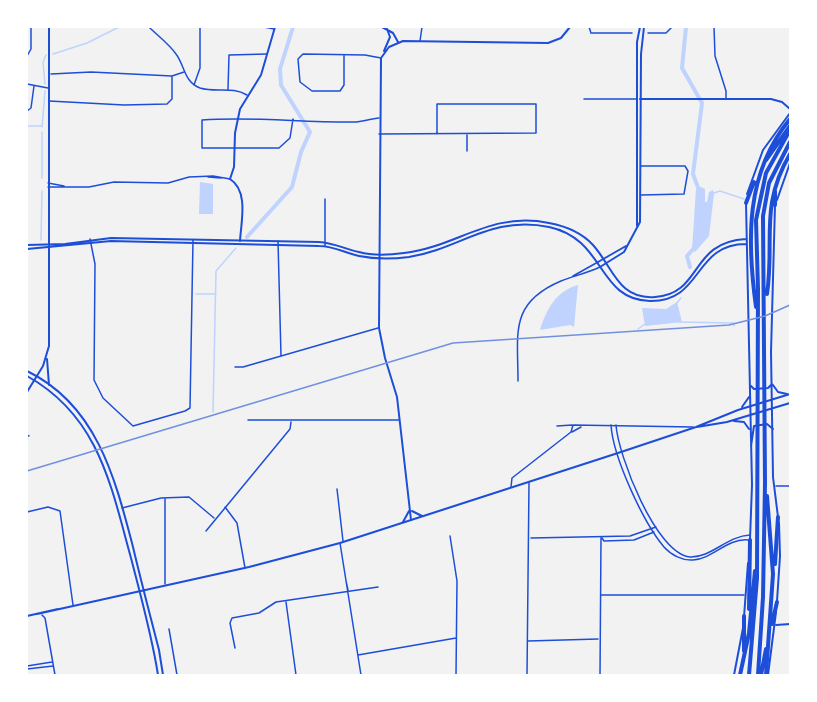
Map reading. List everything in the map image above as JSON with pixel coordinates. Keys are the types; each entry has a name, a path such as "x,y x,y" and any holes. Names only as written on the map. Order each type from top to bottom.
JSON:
{"highway":[{"path":"757,289 751,233 752,204 760,169 776,137 790,119"},
{"path":"746,203 760,171 790,128"},
{"path":"749,675 756,597 759,452 756,231 758,202 770,165 790,128"},
{"path":"766,288 762,242 765,200 772,175 790,142"},
{"path":"775,205 778,176 790,148"},
{"path":"759,675 763,606 765,304 769,211 774,187 790,154"},
{"path":"765,483 773,545 773,574"},
{"path":"767,675 778,517"},
{"path":"748,640 750,538"},
{"path":"741,675 748,640 757,550"},
{"path":"759,675 777,603"},
{"path":"743,663 744,616"}],"main road":[{"path":"49,27 47,247 49,385"},
{"path":"382,27 393,33 398,42"},
{"path":"384,52 398,42 548,43 561,38 570,27"},
{"path":"639,206 639,48 642,27"},
{"path":"240,242 241,192 230,179 234,167 238,117 247,95 261,75 275,28"},
{"path":"387,29 390,37 381,58 379,118 379,328 384,358 396,392 411,520"},
{"path":"639,99 771,99 782,102 790,111 763,150 751,179 746,203 751,431 750,538 744,616 734,675"},
{"path":"767,675 776,625 781,542 774,486 772,384 775,205 790,163"},
{"path":"600,267 624,252 637,226 641,195 639,166"},
{"path":"27,247 47,247 91,241 325,244 334,245 358,256 405,257 493,225 553,226 585,238 603,260 618,284 636,296"},
{"path":"553,226 580,240 615,287 636,296 663,296 682,289 716,251 726,246 746,244"},
{"path":"691,281 713,248 725,242 746,239"},
{"path":"598,262 626,246"},
{"path":"748,302 755,309 768,308 772,304"},
{"path":"27,392 47,359"},
{"path":"27,371 49,385 83,419 108,460 123,508 158,675"},
{"path":"27,376 58,399 80,422 106,467 163,675"},
{"path":"750,384 754,388 768,388 772,384"},
{"path":"772,384 778,392 790,394"},
{"path":"741,409 750,394"},
{"path":"27,616 244,568 342,543 620,453 741,409 790,394"},
{"path":"696,427 731,421 790,403"},
{"path":"80,422 83,419"},
{"path":"731,421 744,422 751,431"},
{"path":"751,446 754,426 767,424 773,429"},
{"path":"410,508 415,514 422,516"},
{"path":"402,523 408,516 410,508"},
{"path":"37,614 43,616 58,609"},
{"path":"776,625 790,624"}],"street":[{"path":"149,27 175,52 184,72 194,85 204,89 228,90 247,95"},
{"path":"194,85 200,69 200,27"},
{"path":"264,27 275,28"},
{"path":"311,27 359,27"},
{"path":"420,41 422,27"},
{"path":"589,27 590,33 632,33"},
{"path":"612,27 612,33"},
{"path":"648,33 666,33 672,27"},
{"path":"714,27 714,56 726,91 726,99"},
{"path":"27,30 31,29 31,53 27,56"},
{"path":"228,90 229,54 267,54"},
{"path":"344,55 344,85 337,92 312,91 304,87 297,74 300,56 344,55 381,58"},
{"path":"48,74 91,72 172,76 184,72"},
{"path":"48,101 124,105 167,104 172,99 172,76"},
{"path":"27,84 48,88"},
{"path":"27,111 32,106 34,86"},
{"path":"584,99 639,99"},
{"path":"379,134 437,134 468,134 536,133 536,104 437,104 437,134"},
{"path":"293,119 292,133 283,146 273,150 202,148 202,120 238,117 301,119 358,122 379,118"},
{"path":"467,151 468,134"},
{"path":"639,166 685,166 688,171 684,194 641,195"},
{"path":"48,185 93,187 114,182 168,183 189,177 230,179"},
{"path":"325,199 325,244"},
{"path":"91,241 95,264 95,384 103,398 133,426 190,408 193,241"},
{"path":"278,243 281,356"},
{"path":"518,381 518,327 523,308 540,291 598,262"},
{"path":"573,276 600,267"},
{"path":"235,367 243,367 379,328"},
{"path":"248,420 400,420"},
{"path":"206,531 214,518 290,429 291,420"},
{"path":"611,425 633,494 668,551 689,560 704,558 735,542 750,538"},
{"path":"616,425 620,453 637,492 670,548 690,557 703,554 732,538 750,538"},
{"path":"557,426 669,425 696,427"},
{"path":"571,432 573,426"},
{"path":"511,488 512,478 571,432 583,426"},
{"path":"527,675 529,482"},
{"path":"774,486 790,486"},
{"path":"336,489 346,579 361,675 357,675"},
{"path":"119,509 165,498 189,497 214,518"},
{"path":"165,498 166,585"},
{"path":"225,506 237,523 244,568"},
{"path":"27,512 48,507 60,511 73,606"},
{"path":"529,538 634,536 657,526"},
{"path":"601,538 604,541 634,540 658,530"},
{"path":"450,536 457,581 456,675"},
{"path":"600,675 601,538"},
{"path":"235,648 230,623 232,618 259,613 276,602 378,586"},
{"path":"601,595 745,595"},
{"path":"288,601 285,607 296,675"},
{"path":"43,616 55,675"},
{"path":"169,628 177,675"},
{"path":"358,655 456,638"},
{"path":"527,641 599,639"},
{"path":"27,668 53,664"}],"water":[{"path":"200,182 213,184 213,214 199,214"},
{"path":"701,187 705,189 705,202 707,202 709,192 713,190 714,194 709,236 695,252 692,250 696,189"},
{"path":"578,285 574,327 570,325 540,330 553,302 564,292"},
{"path":"677,302 682,322 645,326 642,308 666,309"}],"waterway":[{"path":"53,54 87,43 119,27"},
{"path":"247,237 292,187 301,152 310,132 281,85 280,69 293,27"},
{"path":"686,27 682,68 702,103 693,174 699,190"},
{"path":"45,84 43,62 46,55"},
{"path":"42,127 45,91"},
{"path":"27,126 41,126"},
{"path":"42,132 42,178"},
{"path":"41,240 42,191"},
{"path":"714,193 720,191 744,199"},
{"path":"213,412 216,271 236,248"},
{"path":"690,267 687,256 694,248"},
{"path":"196,294 216,294"},
{"path":"676,304 681,298"},
{"path":"679,322 734,323"},
{"path":"638,329 645,324"}],"railway":[{"path":"27,471 453,343 729,325 765,316 790,305"}]}
